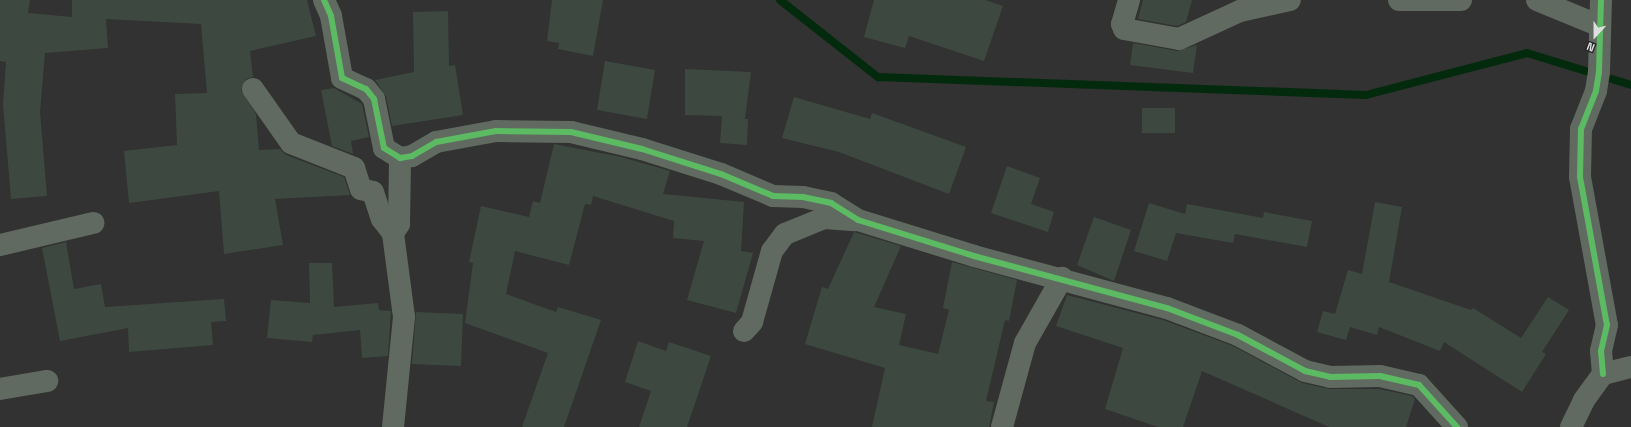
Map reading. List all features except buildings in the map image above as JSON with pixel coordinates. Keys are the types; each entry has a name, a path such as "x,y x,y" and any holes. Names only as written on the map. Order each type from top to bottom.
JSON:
{"street":[{"path":"324,0 331,16 342,78 366,89 374,99 384,148 400,158 412,156 436,142 496,132 571,132 707,170 774,196 831,204 858,220 974,256 1062,278 1167,308 1238,335 1306,371 1330,377 1380,376 1419,384 1457,427"},
{"path":"1129,0 1122,24 1124,29 1179,39 1240,12 1290,0"},
{"path":"1399,0 1461,0"},
{"path":"1537,0 1600,26"},
{"path":"1601,0 1596,91 1581,129 1580,177 1607,325 1601,351 1603,374"},
{"path":"253,89 291,143 354,168 360,189 373,192 382,219 393,233 404,317 393,427"},
{"path":"393,233 399,224 400,158"},
{"path":"744,331 752,322 772,251 784,234 824,218 858,220"},
{"path":"0,245 93,223"},
{"path":"1002,427 1025,343 1062,278"},
{"path":"1571,427 1584,400 1603,374 1631,367"},
{"path":"0,389 47,381"}],"waterway":[{"path":"780,0 878,77 1366,95 1527,53 1631,85"}],"cycle path":[{"path":"324,0 331,16 342,78 366,89 374,99 384,148 400,158 412,156 436,142 496,131 571,132 642,149 721,174 773,196 803,197 831,203 858,220 974,256 1167,308 1238,335 1305,371 1330,377 1380,376 1419,385 1457,427"},
{"path":"1601,0 1599,72 1596,91 1581,129 1580,177 1607,325 1601,351 1603,374"}]}
